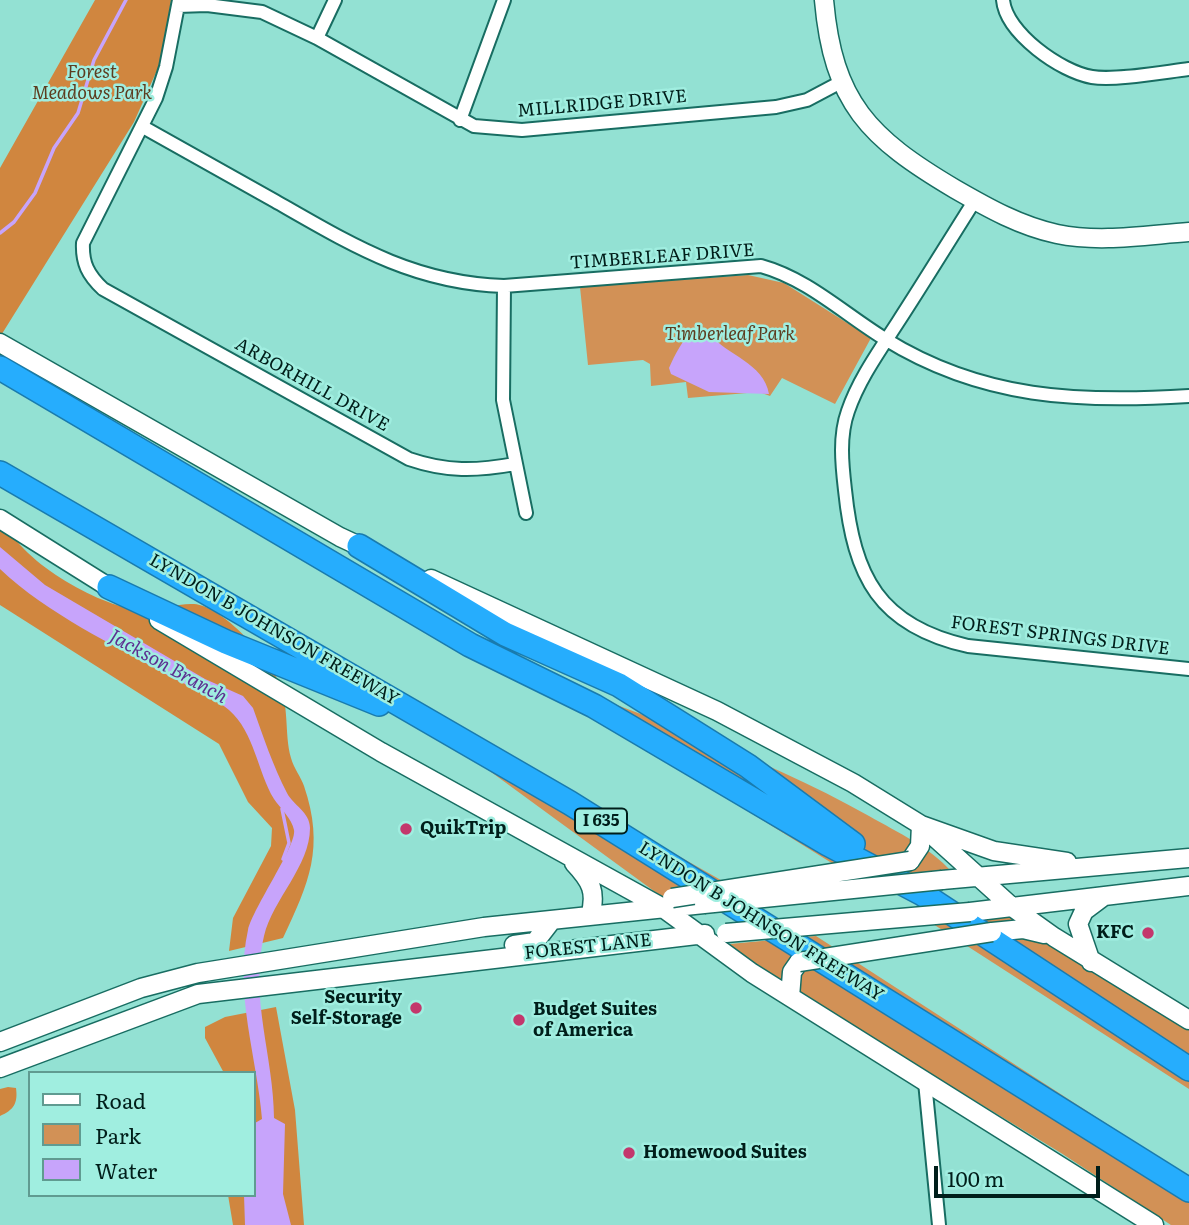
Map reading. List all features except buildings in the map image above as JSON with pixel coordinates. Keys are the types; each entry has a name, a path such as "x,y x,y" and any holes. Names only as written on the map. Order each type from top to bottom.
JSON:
{"highway":[{"path":"0,368 470,645 594,706 828,844 921,893"},
{"name":"LYNDON B JOHNSON FREEWAY","path":"0,473 458,736 824,959 900,1010 1189,1190"},
{"path":"359,546 505,634 619,685 748,766 921,893 1189,1069"},
{"path":"109,587 226,642 458,736"}],"main road":[{"path":"824,0 828,42 841,82 873,132 928,173 1017,223 1058,234 1123,237 1189,232"},
{"path":"0,343 359,546 717,711 853,783 921,825 1012,907 1054,937 1189,1020"},
{"path":"0,519 266,686 619,883 667,903 699,935 789,997 1154,1225"},
{"path":"667,903 910,861 920,846 921,825"},
{"path":"921,825 994,851 1084,866"},
{"path":"562,851 588,877 594,891 590,916"},
{"name":"FOREST LANE","path":"9,1038 141,988 198,972 484,927 590,916 667,903 704,904 1189,858"},
{"name":"FOREST LANE","path":"0,1068 173,1001 204,994 477,959 699,935 970,912 1189,886"},
{"path":"1091,962 1078,924 1087,907 1108,894"},
{"path":"477,959 481,950 535,942 552,920"},
{"path":"789,997 792,972 799,962 992,932 1023,929 1054,937"},
{"path":"9,1038 26,1058"}],"street":[{"path":"317,38 335,0"},
{"path":"460,120 504,0"},
{"path":"1003,0 1014,29 1073,71 1094,78 1189,69"},
{"path":"143,127 166,67 179,3"},
{"name":"MILLRIDGE DRIVE","path":"179,3 262,12 317,38 474,126 522,130 776,107 807,100 841,82"},
{"name":"TIMBERLEAF DRIVE","path":"143,127 382,260 443,280 504,286 761,266 794,278 887,340 959,375 1031,394 1117,401 1189,396"},
{"name":"ARBORHILL DRIVE","path":"143,127 90,224 83,243 86,269 103,289 409,459 450,470 474,471 515,464"},
{"name":"FOREST SPRINGS DRIVE","path":"975,200 887,340 847,411 841,458 848,525 855,554 871,587 882,601 920,632 968,646 1189,668"},
{"path":"504,286 501,374 515,464 526,513"},
{"path":"925,1082 939,1225"}],"green space":[{"name":"Forest Meadows Park","path":"95,0 171,0 162,59 134,122 0,337 0,168"},
{"name":"Timberleaf Park","path":"748,275 784,283 871,338 835,404 782,378 770,396 759,392 688,398 686,382 651,386 650,364 643,360 588,365 580,287"},
{"path":"0,511 7,528 20,545 56,575 76,587 97,598 136,610 187,604 205,607 217,613 242,634 272,670 282,690 291,758 304,786 313,828 307,882 283,938 229,951 233,918 271,846 272,828 248,802 219,744 0,605"},
{"path":"512,665 694,734 783,772 924,848 952,872 864,883"},
{"path":"346,666 747,895 673,905"},
{"path":"1015,913 1189,1027 1189,1089 933,924"},
{"path":"816,936 1189,1177 1189,1225 1171,1225 1061,1153 719,945"},
{"path":"276,1007 295,1110 304,1225 233,1225 228,1197 256,1197 256,1071 223,1071 205,1038 205,1027 225,1017"},
{"path":"16,1088 16,1102 9,1111 0,1116 0,1089"}],"water":[{"path":"694,331 710,334 752,367 766,383 769,394 709,392 671,374 669,368 676,353"},
{"path":"0,547 45,585 205,679 243,696 253,708 287,793 307,817 310,828 304,856 269,922 260,959 259,981 274,1118 285,1124 283,1194 291,1225 245,1225 244,1197 256,1197 256,1122 262,1119 245,1001 244,954 248,930 289,849 293,826 268,788 245,730 229,710 81,627 39,600 0,569"}],"waterway":[{"name":"Jackson Branch","path":"0,233 14,222 35,193 54,148 78,113 94,60 126,0"},
{"name":"Jackson Branch","path":"282,809 289,843 283,859"}],"place":[{"name":"QuikTrip","path":"406,829"},
{"name":"KFC","path":"1148,933"},
{"name":"Security Self-Storage","path":"416,1008"},
{"name":"Budget Suites of America","path":"519,1020"},
{"name":"Homewood Suites","path":"629,1153"}]}
